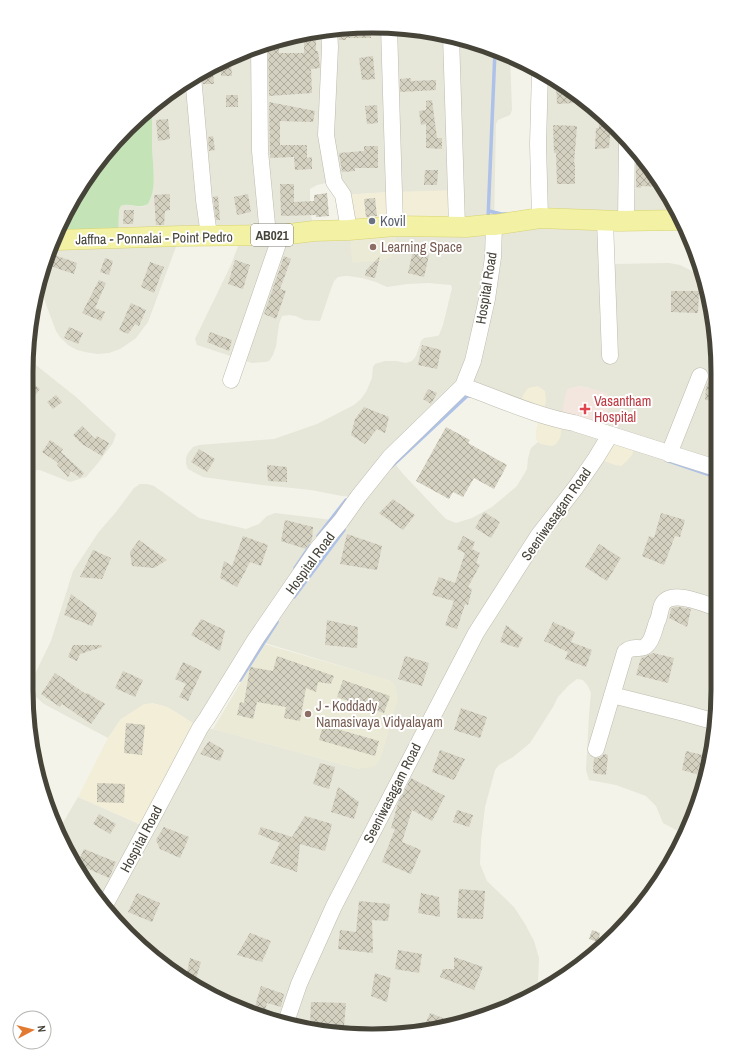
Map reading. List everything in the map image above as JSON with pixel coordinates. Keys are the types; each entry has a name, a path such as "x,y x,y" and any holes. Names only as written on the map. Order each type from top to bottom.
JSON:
{"main road":[{"name":"Jaffna - Ponnalai - Point Pedro","path":"60,240 275,235 396,226 494,225 540,218 615,221 675,220"}],"street":[{"path":"389,34 396,226"},
{"path":"329,36 330,47 326,135 334,182 343,195 349,230"},
{"path":"451,43 456,226"},
{"path":"231,380 275,235 260,151 258,53"},
{"path":"540,77 538,144 540,218"},
{"path":"194,84 204,200 209,236"},
{"path":"610,356 615,221 626,147"},
{"name":"Hospital Road","path":"107,901 200,728 255,640 318,548 341,521 390,457 463,386 473,362 487,299 493,257 494,225"},
{"path":"668,454 700,376"},
{"path":"463,386 542,414 711,467"},
{"name":"Seeniwasagam Road","path":"287,1018 299,984 334,906 476,633 538,536 576,487 610,435"},
{"path":"596,748 625,652 630,648 644,648 649,644 662,604 667,600 685,598 693,599 711,606"},
{"path":"612,695 709,720"}],"shaded area":[{"path":"372,33 416,36 481,51 510,63 512,110 510,115 498,120 496,124 494,225 540,217 540,77 578,103 612,132 627,148 654,184 675,220 609,221 612,264 669,263 680,265 696,274 708,328 711,372 711,690 708,734 693,799 680,832 663,823 656,806 646,796 616,785 589,780 586,770 591,693 583,680 577,679 569,685 558,697 530,743 513,757 499,765 495,770 485,807 480,864 487,881 514,907 525,924 534,941 539,958 538,986 481,1011 416,1026 372,1029 328,1026 306,1022 263,1011 242,1003 202,984 166,959 132,930 117,914 90,878 78,860 61,825 78,797 148,828 200,728 167,707 152,703 121,719 108,738 44,704 34,695 33,678 51,641 73,571 98,533 134,488 140,484 154,486 199,518 246,529 259,524 267,516 275,513 341,521 357,497 203,477 188,469 186,458 188,453 193,447 199,445 274,439 317,424 354,405 366,392 372,378 373,367 375,364 385,361 406,363 412,361 416,356 421,341 424,338 439,335 452,288 451,285 428,283 387,287 362,278 349,276 338,277 334,281 320,321 304,320 296,316 289,315 282,316 273,355 269,361 252,363 197,345 195,339 230,267 242,236 180,236 148,322 136,338 120,349 109,353 98,354 85,352 68,345 56,331 43,294 51,263 60,240 118,238 119,210 121,206 124,204 142,207 148,204 151,198 154,176 152,114 184,90 194,87 195,83 222,68 263,51 328,36","holes":["334,183 343,195 389,192 349,230 314,231 310,210 310,189 317,185","463,386 520,407 561,434 541,444 538,442 531,448 527,469 517,486 492,507 472,518 456,523 446,519 403,474 390,457","579,386 589,388 610,404 606,412 562,420 565,397 568,389","255,640 391,681 359,769 213,729 200,728"]},
{"path":"456,190 457,226 349,230 343,195"},
{"name":"Learning Space","path":"349,230 396,234 396,243 392,257 384,260 352,263"},
{"path":"33,363 76,397 116,434 113,443 86,477 70,482 40,470 33,470"},
{"path":"538,386 545,391 546,402 542,414 561,420 561,434 559,440 552,446 541,444 536,440 538,421 520,407 523,395 528,388"},
{"name":"Vasantham Hospital","path":"579,386 600,391 607,394 610,399 610,404 601,431 561,420 568,389"},
{"path":"610,435 636,443 632,455 621,466 596,458"},
{"name":"J - Koddady Namasivaya Vidyalayam","path":"264,644 385,679 391,681 396,686 398,699 381,758 377,764 373,767 359,769 213,729"},
{"path":"152,703 167,707 200,728 142,825 78,797 108,738 121,719 144,704"}],"green space":[{"path":"152,114 152,149 154,170 153,191 148,204 144,206 121,206 119,210 118,238 60,240 78,202 103,166 132,132"}],"building":[{"path":"371,33 371,38 346,38 346,40 339,40 339,35"},
{"path":"316,38 316,51 318,51 320,68 311,69 312,93 269,96 268,50 279,46 279,53 304,53 304,40"},
{"path":"373,56 375,79 362,80 359,58"},
{"path":"231,65 232,76 221,76 221,69"},
{"path":"213,73 214,84 203,84 202,79"},
{"path":"411,78 411,81 436,80 436,90 400,92 400,79"},
{"path":"556,88 574,100 574,103 557,104"},
{"path":"226,95 238,95 238,107 226,107"},
{"path":"432,100 437,138 442,138 442,149 426,148 426,124 421,125 419,111 426,110 426,101"},
{"path":"269,102 315,111 313,122 280,121 280,145 307,145 307,158 312,157 312,169 295,170 294,157 270,158"},
{"path":"377,105 378,123 367,124 365,106"},
{"path":"168,119 170,139 158,141 156,120"},
{"path":"598,119 610,131 609,148 595,149 596,128 599,128"},
{"path":"553,125 577,126 574,163 575,184 557,184"},
{"path":"213,136 215,150 209,151 208,137"},
{"path":"364,146 378,146 378,168 355,168 355,171 342,172 339,153 364,151"},
{"path":"636,160 656,187 636,187"},
{"path":"425,170 438,170 437,185 424,185"},
{"path":"280,184 294,184 294,202 314,201 314,195 327,193 329,216 281,216"},
{"path":"170,194 170,210 165,211 164,225 156,225 154,195"},
{"path":"248,194 251,212 237,215 234,197"},
{"path":"218,196 220,220 216,220 213,197"},
{"path":"375,198 377,216 366,217 364,199"},
{"path":"124,210 134,210 133,224 123,224"},
{"path":"413,251 429,255 424,277 408,273"},
{"path":"54,255 77,263 74,274 50,266"},
{"path":"284,256 291,259 280,289 286,291 276,319 264,314"},
{"path":"380,256 375,278 365,276 366,270"},
{"path":"105,258 113,261 109,275 100,272"},
{"path":"235,260 250,265 243,289 228,284"},
{"path":"150,262 164,267 154,293 141,287"},
{"path":"99,280 106,283 95,308 105,312 101,321 82,313"},
{"path":"671,291 699,291 698,313 671,312"},
{"path":"131,303 146,310 139,326 135,324 128,334 119,330"},
{"path":"69,327 83,333 78,344 64,338"},
{"path":"210,332 232,340 229,351 207,342"},
{"path":"422,345 441,350 437,369 418,365"},
{"path":"708,382 711,382 711,401 705,400"},
{"path":"33,384 40,389 33,398"},
{"path":"428,389 437,393 431,404 423,399"},
{"path":"56,395 62,402 53,409 47,402"},
{"path":"364,407 389,417 385,433 377,429 365,444 351,435 355,419"},
{"path":"82,426 95,439 97,436 109,443 102,456 82,444 73,435"},
{"path":"446,427 470,440 468,443 507,465 494,489 474,478 463,497 453,492 449,499 416,481"},
{"path":"50,440 63,449 61,452 84,473 80,478 71,471 68,477 57,465 58,463 42,452"},
{"path":"199,449 215,459 207,472 191,462"},
{"path":"267,465 287,467 287,482 268,481"},
{"path":"393,499 415,515 403,530 379,513"},
{"path":"484,512 500,522 491,538 475,528"},
{"path":"661,513 685,520 680,537 675,536 664,565 642,556 649,536 654,538"},
{"path":"285,520 313,527 312,540 306,549 281,541"},
{"path":"347,534 382,546 377,570 340,564"},
{"path":"243,536 268,545 261,566 250,562 237,587 220,578 224,561 232,566"},
{"path":"463,536 475,542 472,549 480,553 476,563 480,565 468,587 472,589 468,605 465,604 457,629 445,625 454,601 432,595 439,577 455,583 465,553 457,549"},
{"path":"139,540 167,560 154,568 132,566 130,552"},
{"path":"599,544 621,558 607,581 585,567"},
{"path":"93,550 111,558 102,579 80,577"},
{"path":"71,594 97,613 92,626 64,615"},
{"path":"675,607 691,609 687,627 669,618 671,609"},
{"path":"201,619 225,630 220,651 191,635"},
{"path":"327,620 358,627 357,648 325,645"},
{"path":"553,622 575,632 571,642 592,650 586,667 565,659 568,652 544,641"},
{"path":"506,625 523,638 518,648 500,642"},
{"path":"73,645 101,645 102,647 80,654 77,661 68,657"},
{"path":"653,653 674,658 668,683 636,675 641,658"},
{"path":"277,656 334,676 331,684 318,682 316,692 306,688 300,721 284,718 286,707 257,702 253,719 237,715 240,702 244,703 250,667 273,671"},
{"path":"405,656 429,663 422,686 398,679"},
{"path":"183,662 202,671 188,701 179,697 186,684 175,679"},
{"path":"123,671 143,680 135,697 115,688"},
{"path":"55,673 86,694 87,693 105,704 91,724 62,704 60,707 41,694"},
{"path":"343,680 390,696 384,713 337,697"},
{"path":"461,708 487,717 480,738 454,730"},
{"path":"126,723 145,725 142,755 124,753"},
{"path":"323,725 379,741 375,756 319,740"},
{"path":"209,741 224,750 220,761 200,754"},
{"path":"440,750 465,759 454,780 432,772"},
{"path":"686,751 704,755 700,775 682,770"},
{"path":"604,754 608,755 606,775 593,773 594,758 599,758"},
{"path":"320,763 335,767 329,789 313,784"},
{"path":"411,778 445,796 432,821 412,810 402,842 421,850 411,874 382,862 395,829 391,828 398,803"},
{"path":"97,783 125,784 124,803 97,802"},
{"path":"338,787 359,802 354,819 331,812"},
{"path":"457,810 473,815 469,827 453,822"},
{"path":"99,814 116,824 110,834 93,824"},
{"path":"305,816 332,824 325,851 300,844 297,872 270,863 280,843 258,834 261,827 292,837"},
{"path":"164,827 189,837 180,858 160,849 156,840"},
{"path":"84,849 116,862 109,878 82,866 79,861"},
{"path":"459,889 485,891 483,919 457,918"},
{"path":"137,893 160,903 152,922 128,912"},
{"path":"421,893 439,897 440,917 418,913"},
{"path":"359,901 390,904 388,921 372,920 373,953 338,949 340,930 356,932"},
{"path":"592,930 600,933 598,942 589,939"},
{"path":"250,933 271,941 262,962 237,955"},
{"path":"398,950 422,954 419,973 395,969"},
{"path":"454,957 483,967 474,990 440,977 443,969 454,969"},
{"path":"190,958 201,962 196,980 187,974"},
{"path":"375,973 391,978 387,1002 371,996"},
{"path":"261,986 284,994 281,1007 267,1003 265,1012 255,1008"},
{"path":"311,1002 346,1003 344,1026 328,1026 310,1023"},
{"path":"430,1013 447,1020 438,1022 425,1024"}],"waterway":[{"path":"488,219 495,56"},
{"path":"489,211 506,214"},
{"path":"391,467 467,396 470,396"},
{"path":"666,460 711,475"},
{"path":"318,536 346,500"},
{"path":"294,597 344,530"},
{"path":"295,568 310,546"},
{"path":"240,680 277,622"}],"place":[{"name":"Kovil","path":"372,221"},
{"name":"Learning Space","path":"373,247"},
{"name":"Vasantham Hospital","path":"585,409"},
{"name":"J - Koddady Namasivaya Vidyalayam","path":"308,714"}]}
